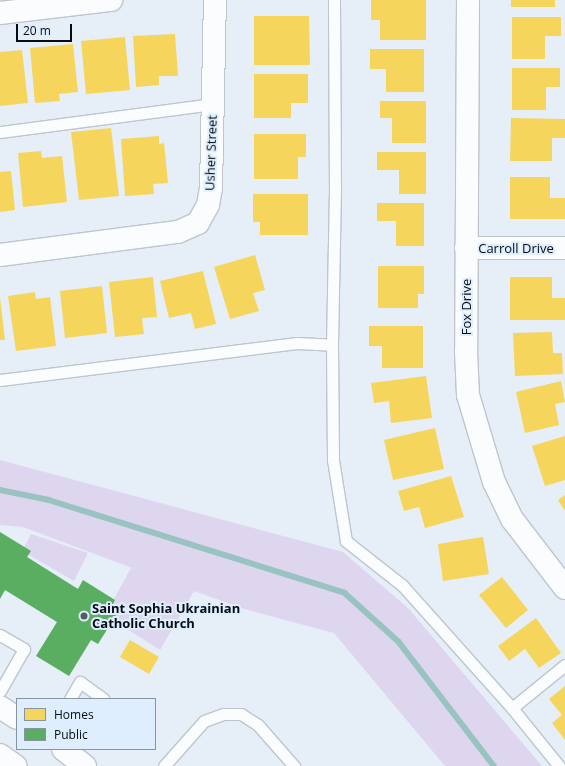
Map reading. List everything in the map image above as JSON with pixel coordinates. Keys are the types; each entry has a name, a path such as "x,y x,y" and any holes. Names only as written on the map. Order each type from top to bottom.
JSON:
{"street":[{"path":"0,13 112,0"},
{"name":"Usher Street","path":"0,255 178,232 198,223 208,205 212,188 212,104 215,0"},
{"name":"Fox Drive","path":"468,0 466,248 466,351 468,395 494,482 512,519 565,588"},
{"name":"Carroll Drive","path":"466,248 565,248"},
{"path":"0,707 16,717"},
{"path":"64,750 85,766"},
{"path":"0,756 16,766"}],"lane":[{"path":"334,0 335,194 332,345 333,460 346,541 402,586 512,708 559,766"},
{"path":"0,132 212,104"},
{"path":"0,380 297,344 332,345"},
{"path":"0,635 24,649 0,691"},
{"path":"512,708 565,665"},
{"path":"71,698 80,682 102,698"},
{"path":"164,766 204,721 223,714 241,714 258,725 294,766"}],"shaded area":[{"path":"0,460 343,552 408,608 542,766 445,766 334,633 244,609 194,591 160,650 105,615 131,568 140,571 23,527 0,525"},
{"path":"31,534 88,553 74,581 22,551"}],"building: Homes":[{"path":"371,0 426,0 426,40 380,40 380,20 371,20"},
{"path":"511,0 555,0 555,7 511,7"},
{"path":"254,16 309,16 310,65 254,65"},
{"path":"512,17 561,17 561,36 545,36 545,59 512,59"},
{"path":"175,34 178,76 159,76 159,85 136,87 133,36"},
{"path":"125,37 130,90 86,94 81,41"},
{"path":"73,44 78,92 59,94 60,101 35,103 30,48"},
{"path":"370,49 424,49 424,92 386,92 386,69 370,69"},
{"path":"22,50 28,103 0,106 0,52"},
{"path":"512,68 560,68 560,87 546,87 546,110 512,110"},
{"path":"254,74 308,74 308,103 291,103 291,118 254,118"},
{"path":"380,101 426,101 426,143 392,143 392,118 380,118"},
{"path":"511,118 565,119 565,138 552,138 552,161 510,161"},
{"path":"111,128 119,196 79,200 71,132"},
{"path":"254,134 306,134 306,157 298,157 298,179 254,179"},
{"path":"159,136 159,144 164,143 168,183 153,184 154,194 125,196 121,139"},
{"path":"41,151 42,158 62,156 67,202 23,207 18,153"},
{"path":"377,152 426,152 426,194 399,194 399,170 377,170"},
{"path":"11,171 15,210 0,212 0,172"},
{"path":"510,177 550,177 550,198 565,198 565,219 510,219"},
{"path":"253,194 308,194 308,235 260,235 260,222 253,222"},
{"path":"377,203 424,203 424,246 396,246 396,221 377,221"},
{"path":"255,255 265,290 253,293 259,311 230,319 214,267"},
{"path":"378,266 424,266 424,294 418,294 418,308 378,308"},
{"path":"203,271 216,324 195,329 191,313 169,318 160,281"},
{"path":"153,277 157,317 142,318 144,334 115,337 109,282"},
{"path":"510,277 552,277 552,298 565,298 565,320 510,320"},
{"path":"102,286 107,333 65,338 60,291"},
{"path":"35,292 36,299 50,297 56,346 16,351 8,296"},
{"path":"0,297 5,340 0,340"},
{"path":"369,326 423,326 423,368 382,368 382,346 369,346"},
{"path":"552,332 553,353 562,353 563,374 515,376 513,333"},
{"path":"426,376 432,418 391,423 389,401 374,403 371,383"},
{"path":"561,381 565,402 555,404 559,425 525,433 516,392"},
{"path":"435,428 444,469 393,480 384,440"},
{"path":"565,436 565,480 545,486 532,446"},
{"path":"451,476 464,517 425,528 419,507 404,511 398,491"},
{"path":"565,495 565,511 558,500"},
{"path":"483,537 489,574 443,581 438,544"},
{"path":"502,577 528,610 506,628 479,595"},
{"path":"536,618 561,653 539,668 525,649 509,661 498,646"},
{"path":"130,640 159,657 149,674 120,657"},
{"path":"565,686 565,740 552,723 562,715 549,699"}],"building: Public":[{"path":"0,532 31,551 27,557 78,589 83,580 115,600 111,608 118,612 98,644 91,640 69,676 36,656 57,622 5,590 0,599"}],"waterway":[{"path":"0,490 49,500 345,593 399,642 494,766"}],"place":[{"name":"Saint Sophia Ukrainian Catholic Church","path":"84,616"}]}
